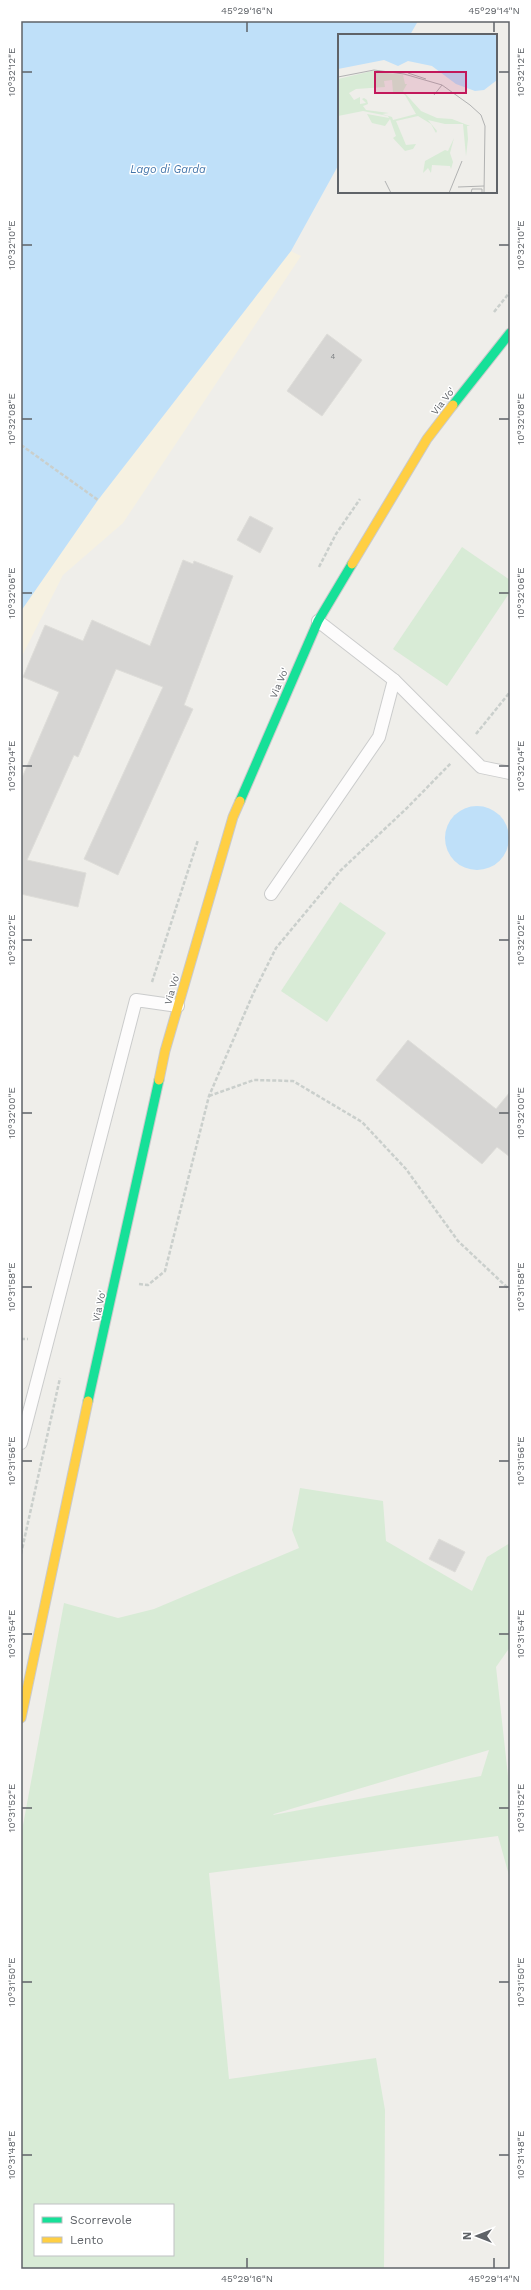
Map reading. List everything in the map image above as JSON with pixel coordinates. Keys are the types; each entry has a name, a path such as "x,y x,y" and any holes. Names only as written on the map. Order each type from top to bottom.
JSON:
{"street":[{"name":"Via Vo'","path":"21,1718 53,1559 166,1051 234,817 318,621 427,439 510,332"}],"lane":[{"path":"318,621 394,680 481,767 510,773"},
{"path":"271,894 379,737 394,680"},
{"path":"21,1443 136,1000 178,1006"}],"path":[{"path":"21,445 98,500"},
{"path":"115,1281 148,1285 165,1271 209,1096 253,994 276,948 340,871 407,808 464,750 510,692"},
{"path":"209,1096 254,1080 293,1081 362,1122 406,1170 458,1241 510,1290"}],"green space":[{"path":"462,547 510,580 510,592 447,686 393,649"},
{"path":"340,902 386,933 327,1022 281,991"},
{"path":"300,1488 383,1501 386,1541 472,1591 487,1557 510,1543 510,1647 496,1667 510,1794 510,1879 498,1836 209,1873 229,2079 376,2058 385,2110 384,2269 21,2269 21,1836 64,1603 118,1618 154,1609 299,1548 292,1530","holes":["489,1750 481,1776 273,1815"]}],"sand":[{"path":"291,251 301,256 123,523 63,575 21,658 21,611 98,500"}],"water":[{"name":"Lago di Garda","path":"21,21 418,21 411,34 338,34 338,166 291,251 98,500 21,611"},
{"path":"477,806 489,808 500,815 507,826 509,838 507,850 500,861 489,868 477,870 465,868 454,861 447,850 445,838 447,826 454,815 465,808"}],"building":[{"path":"327,334 362,360 322,416 287,391"},
{"path":"250,516 273,528 260,553 237,540"},
{"path":"183,560 193,564 194,561 233,576 184,705 193,709 118,875 84,859 163,687 116,669 78,757 74,755 27,860 86,873 78,907 21,894 21,780 59,692 23,677 45,625 83,641 92,620 150,646"},
{"path":"408,1040 496,1109 510,1092 510,1157 497,1147 482,1164 376,1080"},
{"path":"439,1539 465,1552 455,1572 429,1559"}],"traffic: fast":[{"path":"453,405 510,333"},
{"path":"240,801 318,621 352,564"},
{"path":"88,1401 159,1080"}],"traffic: slow":[{"path":"352,564 427,439 453,405"},
{"path":"159,1080 165,1051 233,817 240,801"},
{"path":"21,1718 88,1401"}]}
